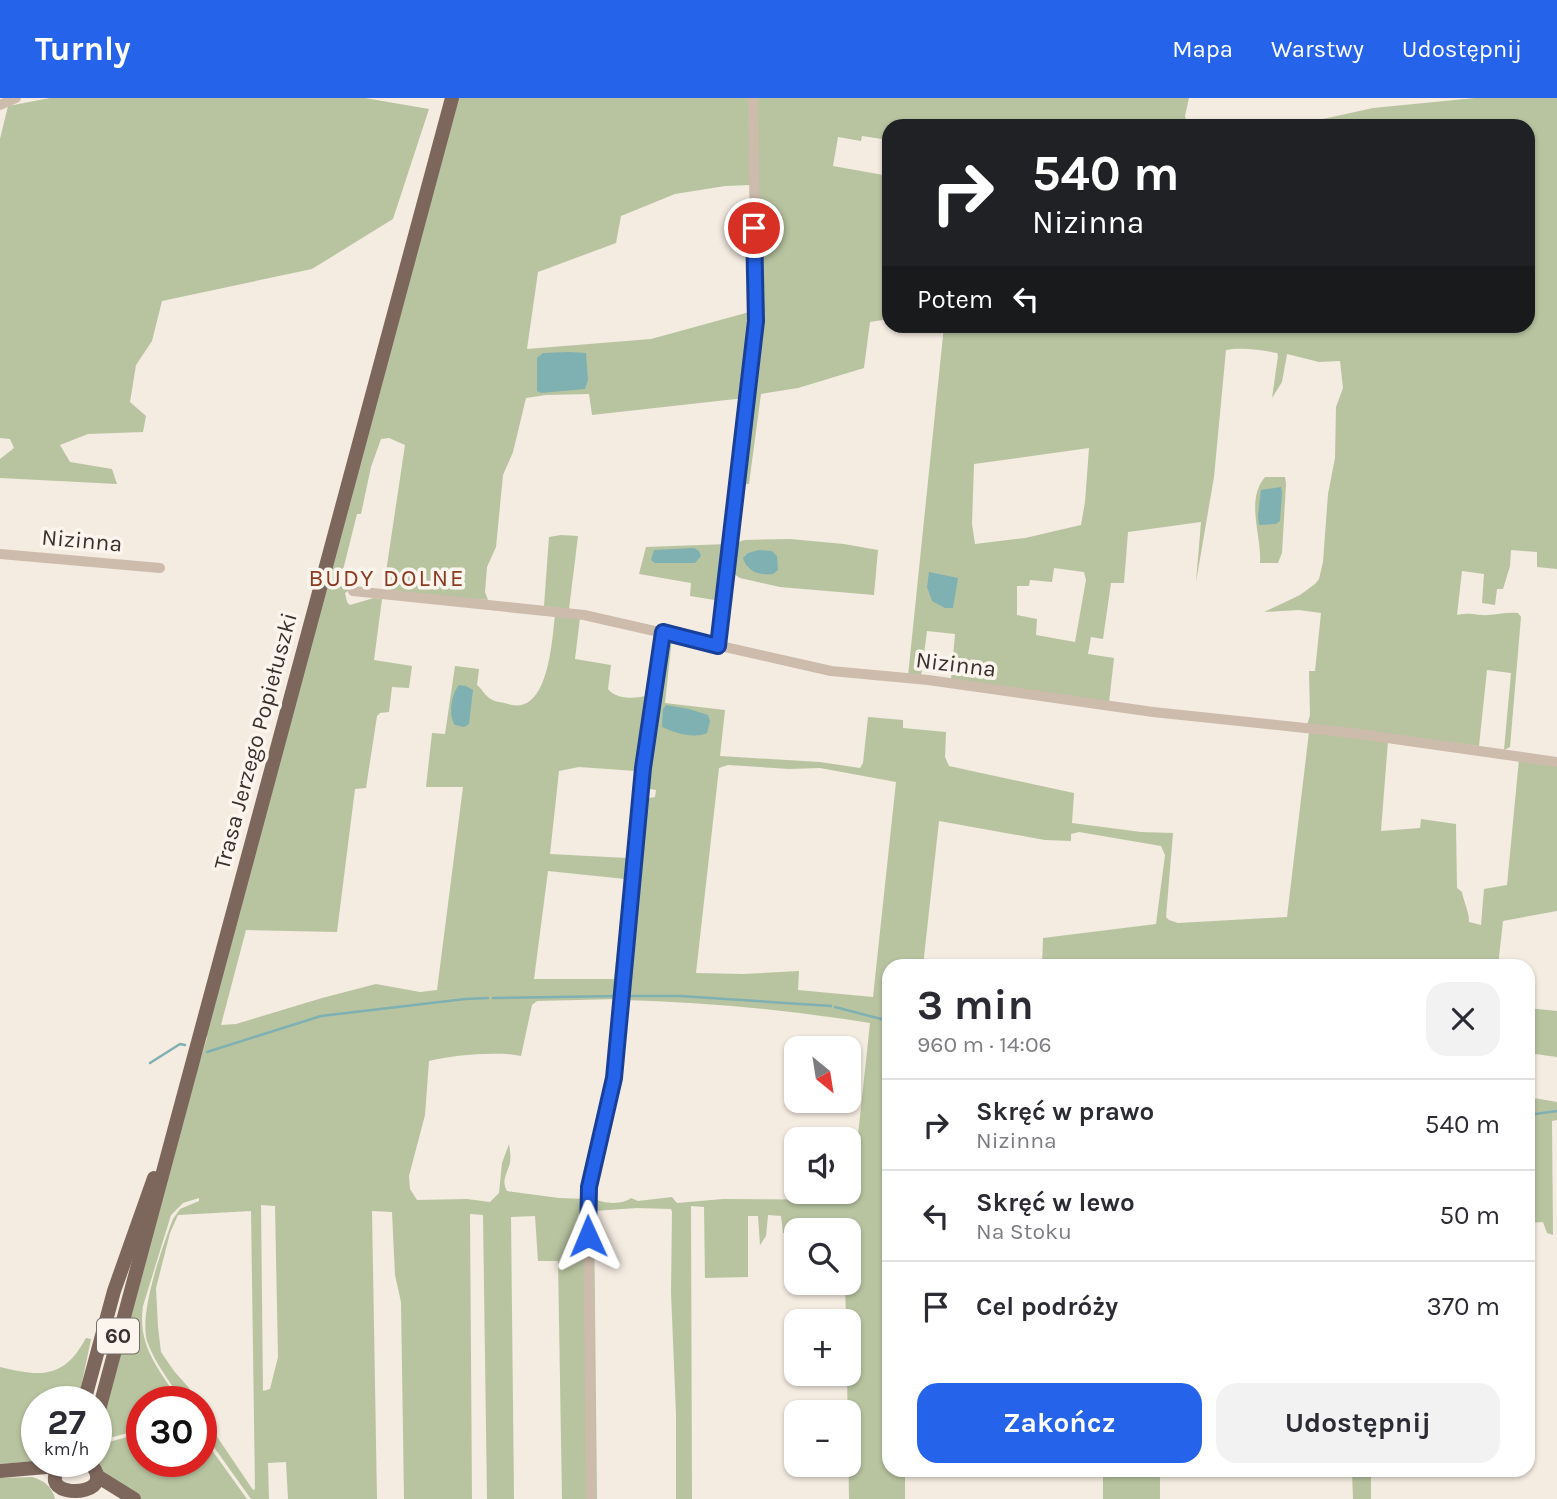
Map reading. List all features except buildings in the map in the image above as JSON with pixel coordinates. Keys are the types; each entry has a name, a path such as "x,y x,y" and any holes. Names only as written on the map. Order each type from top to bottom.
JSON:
{"main road":[{"name":"Trasa Jerzego Popiełuszki","path":"88,1386 114,1291 178,1111 452,98"},
{"name":"Trasa Jerzego Popiełuszki","path":"105,1386 176,1129 178,1111"},
{"path":"60,1477 62,1497 71,1499 105,1492 126,1499"},
{"path":"85,1496 89,1477"},
{"path":"106,1477 134,1499"}],"street":[{"path":"0,105 16,98"},
{"path":"718,646 756,321 753,98"},
{"name":"Nizinna","path":"0,554 160,568"},
{"name":"Nizinna","path":"353,591 567,612 831,671 928,680 1120,707 1376,736 1557,762"},
{"path":"591,1499 588,1192 614,1078 641,780 663,632"}],"green space":[{"path":"50,98 365,98 429,109 393,219 312,269 162,301 152,341 136,365 130,402 146,416 143,432 88,434 60,445 70,462 112,469 117,484 0,478 0,459 14,448 10,439 0,438 0,139 8,106"},
{"path":"457,98 751,98 751,185 675,194 621,216 616,243 538,272 527,349 651,339 753,311 745,398 592,415 589,394 526,398 513,452 503,475 496,547 487,567 485,592 488,600 383,592 405,445 389,438 381,439 371,467 361,514 357,514 339,586 352,588 345,593 350,605 374,598 382,599 374,660 412,666 409,688 392,687 389,712 377,716 366,788 355,789 337,932 246,930 221,1025 236,1024 376,984 420,992 437,990 463,787 426,787 432,733 445,734 455,666 479,669 477,685 490,699 522,705 532,699 546,673 555,615 580,618 575,659 611,665 608,689 620,696 641,697 645,696 655,634 657,637 620,999 537,1001 532,1005 521,1056 475,1054 429,1061 425,1115 409,1176 410,1189 417,1200 467,1199 490,1202 499,1193 502,1163 509,1144 510,1161 505,1181 507,1191 585,1199 588,1499 562,1499 558,1261 538,1261 535,1216 511,1217 514,1499 487,1499 483,1215 470,1214 472,1499 404,1499 401,1302 395,1275 392,1212 372,1211 377,1499 288,1499 286,1462 268,1463 269,1499 251,1499 217,1451 217,1437 253,1490 255,1489 251,1211 178,1215 170,1233 156,1288 158,1327 161,1352 187,1386 172,1386 158,1365 147,1341 145,1329 153,1280 173,1219 180,1209 199,1201 199,1198 183,1203 171,1215 143,1306 143,1333 151,1357 169,1386 126,1386 126,1433 112,1437 112,1386 195,1068 207,1038","holes":["579,767 636,771 627,858 550,854 559,771","548,871 625,879 614,979 534,979","261,1205 275,1206 278,1357 270,1389 263,1391"]},
{"path":"756,98 1189,98 1186,119 882,119 882,139 862,136 861,141 838,137 833,166 882,175 882,320 870,322 864,368 798,388 761,394 749,484 739,484 759,321"},
{"path":"1475,98 1557,98 1557,569 1537,567 1537,552 1511,550 1510,566 1503,589 1497,589 1495,605 1482,603 1484,574 1462,571 1457,615 1518,613 1521,617 1510,747 1504,750 1511,673 1487,670 1479,746 1307,725 1310,715 1309,671 1315,671 1321,613 1299,610 1264,612 1300,595 1319,579 1323,562 1328,494 1335,458 1336,407 1343,388 1340,361 1319,362 1287,354 1282,382 1272,398 1278,356 1277,353 1258,350 1226,350 1214,477 1196,582 1201,522 1128,532 1124,583 1111,583 1103,639 1091,637 1088,654 1114,658 1109,703 951,680 955,634 927,631 921,677 908,676 943,333 1535,333 1535,119 1323,119 1373,108","holes":["1089,448 1081,525 1025,538 975,544 972,524 974,464","1054,568 1084,572 1086,580 1075,642 1036,635 1037,619 1017,615 1017,586 1029,586 1030,580 1052,582"]},
{"path":"1265,477 1285,477 1282,553 1278,563 1260,563 1255,507 1259,486"},
{"path":"578,536 569,609 544,606 549,537"},
{"path":"790,539 878,550 874,595 780,587 740,578 729,571 732,545 744,540"},
{"path":"728,544 721,601 690,596 691,583 639,574 646,547"},
{"path":"672,638 665,703 725,710 720,756 820,762 860,768 863,763 868,717 903,720 903,728 946,732 945,757 949,766 1074,793 1072,823 1141,832 1173,833 1166,917 1178,923 1287,917 1309,732 1388,741 1381,831 1420,828 1421,819 1456,824 1457,888 1462,892 1469,922 1481,925 1484,889 1507,885 1519,759 1557,766 1557,911 1503,921 1499,959 1042,959 1043,938 1156,924 1165,855 1161,846 1079,832 1071,834 1071,841 1045,840 939,821 924,959 882,959 882,1477 905,1477 905,1499 849,1499 849,1477 861,1477 861,1400 847,1400 847,1386 861,1386 861,1309 846,1309 845,1295 861,1295 861,1218 784,1218 783,1233 781,1216 768,1215 766,1236 760,1245 758,1216 748,1216 748,1277 705,1278 704,1207 691,1206 692,1499 676,1499 671,1292 672,1212 671,1209 637,1208 594,1211 597,1499 593,1499 593,1198 612,1203 631,1198 638,1201 672,1197 677,1203 723,1199 784,1199 784,1204 861,1204 861,1127 859,1127 870,1023 747,1007 623,1000 644,799 655,797 656,790 644,788 667,639","holes":["728,765 820,768 896,782 873,997 798,990 799,971 696,973 719,768"]},
{"path":"1535,1009 1557,1011 1557,1057 1535,1054"},
{"path":"1535,1098 1557,1102 1557,1120 1552,1121 1553,1235 1547,1233 1543,1222 1535,1223"},
{"path":"86,1338 91,1339 81,1386 21,1386 21,1462 0,1464 0,1367 28,1372 50,1372 60,1368 78,1351"},
{"path":"126,1437 126,1477 217,1477 217,1457 247,1499 140,1499 105,1477 112,1477 112,1441"},
{"path":"32,1477 40,1480 52,1490 55,1499 0,1499 0,1478"},
{"path":"1103,1477 1160,1477 1160,1499 1103,1499"},
{"path":"1352,1477 1371,1477 1371,1499 1353,1499"}],"water":[{"path":"543,353 586,353 588,380 585,389 541,393 537,391 537,358"},
{"path":"1281,487 1280,521 1276,524 1259,525 1261,490"},
{"path":"694,548 701,556 695,563 655,563 651,560 654,550"},
{"path":"772,551 777,556 778,570 773,574 754,572 745,563 743,558 748,553"},
{"path":"929,572 958,578 953,608 945,608 932,601 927,587"},
{"path":"459,685 473,690 469,724 464,727 455,725 451,711 452,699"},
{"path":"666,705 708,715 710,721 707,733 690,735 662,727 663,709"}],"waterway":[{"path":"493,998 619,996"},
{"path":"625,996 680,996 831,1006"},
{"path":"207,1052 321,1016 488,998"},
{"path":"835,1007 882,1019"},
{"path":"150,1063 180,1044 185,1045"},
{"path":"1535,1114 1557,1111"}],"district":[{"name":"BUDY DOLNE","path":"387,578"}],"route":[{"path":"588,1236 589,1187 613,1087 643,768 663,632 718,646 756,321 754,228"}]}
